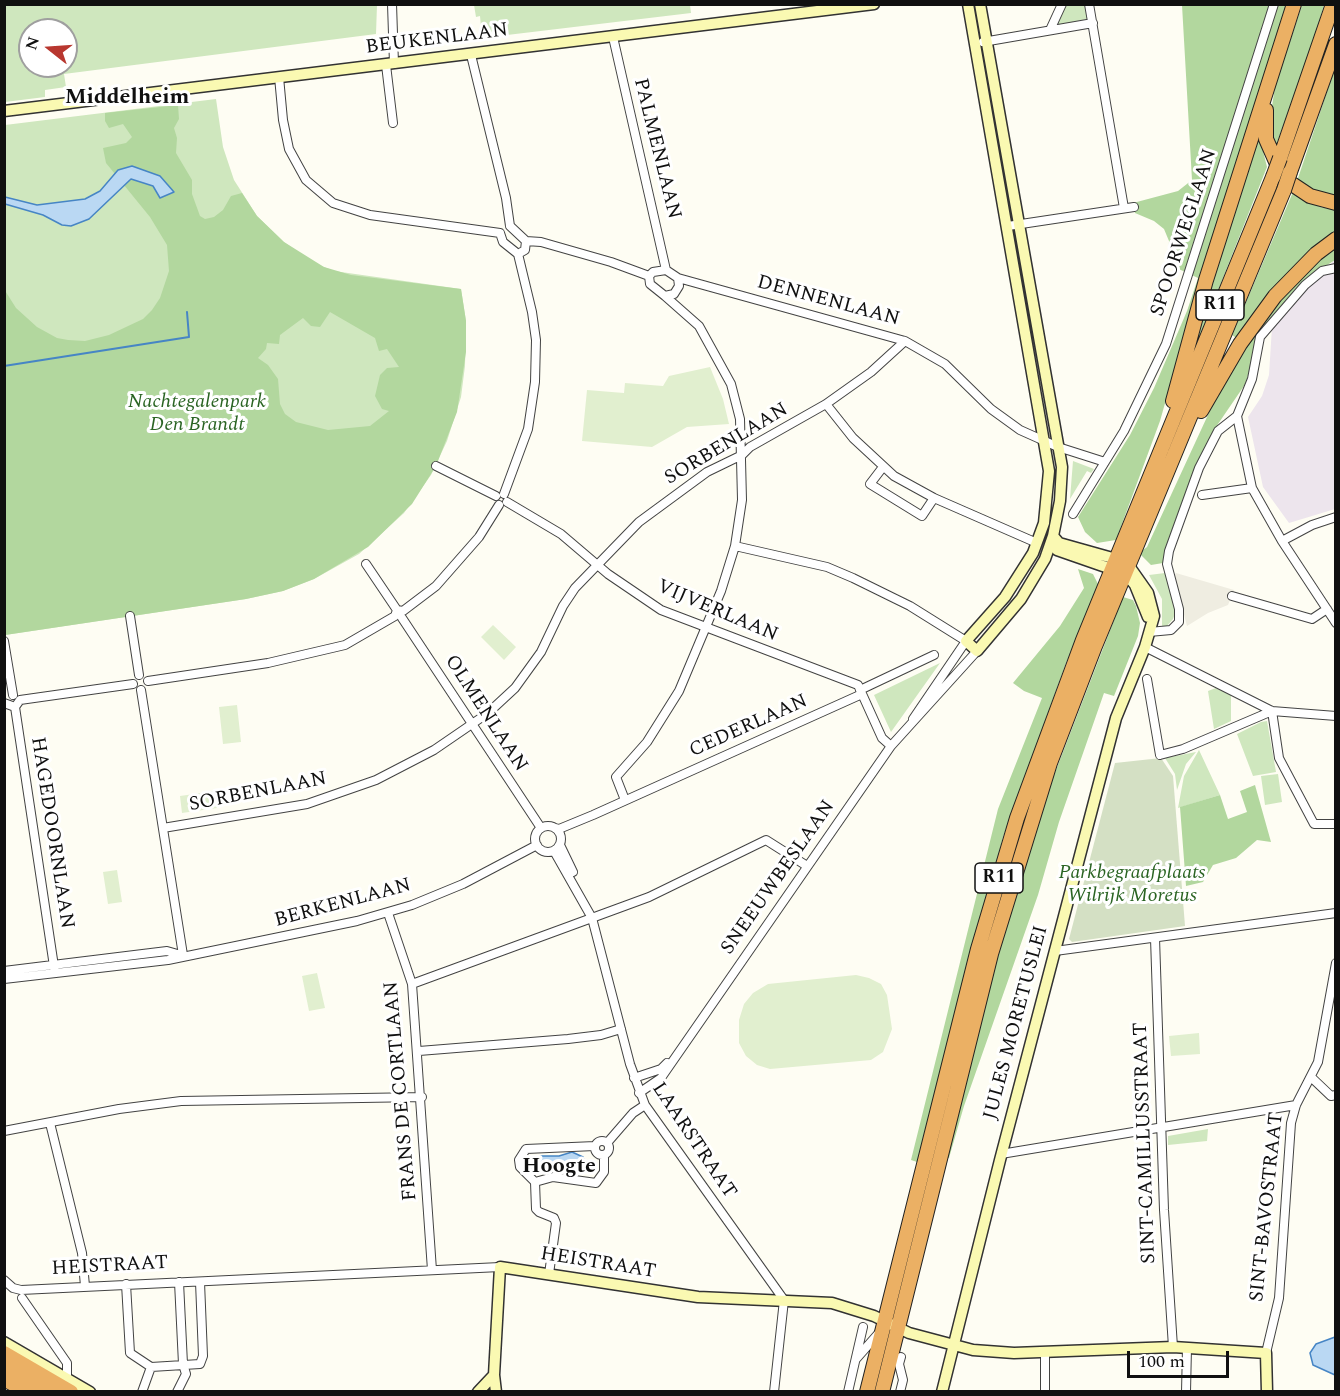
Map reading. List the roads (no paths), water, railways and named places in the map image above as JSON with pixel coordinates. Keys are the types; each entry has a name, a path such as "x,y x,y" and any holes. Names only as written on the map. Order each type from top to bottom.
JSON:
{"highway":[{"path":"1167,433 1178,381 1206,280 1272,79 1294,4"},
{"name":"R11","path":"882,1392 887,1327 1000,873 1042,746 1114,563 1273,177 1333,4"},
{"name":"R11","path":"867,1392 1010,888 1058,741 1284,190 1335,44"},
{"path":"1272,79 1265,125 1273,159 1289,182 1298,189 1322,201 1335,203"},
{"path":"1182,439 1201,412 1240,344 1275,296 1335,239"},
{"path":"4,1353 69,1385"},
{"path":"4,1366 51,1392"},
{"path":"4,1379 28,1392"},
{"path":"4,1389 9,1392"}],"street":[{"path":"392,4 390,64 393,123"},
{"name":"BEUKENLAAN","path":"4,111 390,64 472,58 613,37 874,4"},
{"path":"735,546 815,564 853,578 910,606 978,651 1028,590 1048,550 1053,536 1062,481 1058,447 1020,224 981,42 968,4"},
{"path":"966,641 1015,585 1037,543 1048,502 1049,471 1046,442 1008,226 981,42 980,4"},
{"path":"1050,30 1062,4"},
{"path":"1089,4 1124,208"},
{"name":"SPOORWEGLAAN","path":"1073,514 1145,391 1166,344 1274,4"},
{"path":"981,42 1093,23"},
{"name":"PALMENLAAN","path":"613,37 666,270"},
{"path":"472,58 506,198 510,226 526,241 542,242 611,262 648,276"},
{"path":"279,77 283,120 289,148 306,180 333,202 370,215 500,233"},
{"path":"1008,226 1134,207"},
{"path":"148,681 302,657 345,645 399,614 436,586 479,537 503,500 528,429 535,382 536,340 532,312 518,254 501,240 500,233 504,227 510,226"},
{"path":"518,254 525,250 526,241"},
{"path":"1149,632 1171,630 1179,622 1179,609 1167,564 1169,550 1199,468 1218,431 1237,416 1252,379 1260,337 1305,285 1322,271 1335,268"},
{"path":"648,276 653,272 666,270"},
{"name":"DENNENLAAN","path":"666,270 678,278 905,341 945,364 1009,423 1058,447"},
{"path":"626,800 616,777 646,742 679,691 706,629 735,546 742,500 740,419 731,384 699,326 650,284 648,276"},
{"path":"665,296 674,294 679,286 678,278"},
{"name":"SORBENLAAN","path":"163,828 282,810 350,790 408,764 472,724 503,700 532,668 563,606 597,564 664,502 707,472 742,455 750,447 826,404 871,372 905,341"},
{"path":"826,404 845,431 883,467 934,498 1037,543"},
{"path":"1237,416 1252,488 1282,541 1335,623"},
{"path":"1058,447 1105,462"},
{"path":"436,466 503,500"},
{"path":"883,467 870,484 922,516 934,498"},
{"path":"1202,495 1252,488"},
{"name":"VIJVERLAAN","path":"503,500 561,534 632,591 661,610 858,685 862,692"},
{"path":"1282,541 1312,525 1335,517"},
{"name":"JULES MORETUSLEI","path":"942,1392 1001,1154 1116,718 1145,647 1154,616 1148,592 1127,570 1059,543 1053,536"},
{"name":"JULES MORETUSLEI","path":"1048,550 1063,551 1114,563"},
{"name":"OLMENLAAN","path":"366,564 542,828"},
{"path":"1232,596 1312,619 1327,609"},
{"path":"130,616 139,675 133,684"},
{"name":"HAGEDOORNLAAN","path":"4,641 55,968"},
{"name":"SNEEUWBESLAAN","path":"911,724 966,641"},
{"path":"1145,647 1272,711 1335,716"},
{"name":"SNEEUWBESLAAN","path":"639,1093 661,1078 891,746 978,651"},
{"name":"CEDERLAAN","path":"555,828 559,829 626,800 862,692 934,655"},
{"path":"139,675 145,676 148,681 147,687 141,690"},
{"path":"1147,679 1160,755 1190,747 1272,711"},
{"path":"12,701 133,684 141,690 183,955"},
{"path":"862,692 882,738 891,746"},
{"path":"1272,711 1280,758 1314,824 1335,824"},
{"name":"CEDERLAAN","path":"561,835 562,832 593,815"},
{"path":"542,828 555,828 561,835 557,848 542,851 537,845 536,834 542,828"},
{"path":"412,984 649,897 766,840 807,866"},
{"name":"BERKENLAAN","path":"4,979 55,968 167,951 183,955 296,936 388,913 463,884 537,845"},
{"name":"LAARSTRAAT","path":"557,848 592,918 634,1078 645,1105 784,1300"},
{"name":"FRANS DE CORTLAAN","path":"388,913 412,984 419,1051 432,1270"},
{"path":"1055,951 1335,913"},
{"name":"SINT-CAMILLUSSTRAAT","path":"1155,938 1173,1347"},
{"name":"SINT-BAVOSTRAAT","path":"1266,1353 1279,1298 1288,1155 1296,1105 1318,1062 1335,963"},
{"name":"BERKENLAAN","path":"4,971 55,968"},
{"path":"419,1051 568,1039 601,1035 621,1029"},
{"name":"SNEEUWBESLAAN","path":"634,1078 661,1070 678,1053"},
{"path":"1311,1077 1331,1096 1335,1095"},
{"path":"4,1131 119,1109 212,1098 422,1097"},
{"path":"607,1143 633,1113 645,1105"},
{"path":"1001,1154 1162,1126 1172,1128 1296,1105"},
{"path":"50,1123 82,1253 85,1286"},
{"path":"549,1274 556,1223 554,1218 536,1209 535,1182 520,1167 522,1154 526,1149 595,1146 600,1141 607,1143"},
{"path":"535,1182 553,1177 596,1184 604,1172 604,1156 609,1150 607,1143"},
{"path":"595,1146 597,1153 604,1156"},
{"path":"496,1392 494,1375 500,1268"},
{"name":"HEISTRAAT","path":"7,1282 21,1290 500,1268 698,1297 832,1303 887,1327 952,1346 992,1352 1173,1347 1266,1353"},
{"path":"126,1284 130,1353 151,1367 200,1364 203,1356 200,1281"},
{"path":"177,1392 186,1374 183,1364 179,1282"},
{"path":"22,1298 67,1364 69,1385"},
{"path":"774,1392 784,1300"},
{"path":"848,1392 863,1327"},
{"path":"856,1359 887,1327"},
{"path":"4,1342 69,1385 90,1392"},
{"path":"1186,1392 1187,1348"},
{"path":"1045,1352 1045,1392"},
{"path":"1266,1353 1267,1392"},
{"path":"900,1392 903,1380 899,1364 901,1357"},
{"path":"142,1392 151,1367"},
{"path":"478,1392 494,1375"},
{"path":"488,1392 494,1375"}],"water":[{"path":"132,166 160,176 174,192 160,198 153,186 131,179 89,219 71,226 62,225 43,215 5,204 5,197 37,205 85,199 100,191 118,170"},
{"path":"572,1152 583,1157 585,1165 580,1172 561,1163 535,1171 529,1166 532,1158 559,1156"},
{"path":"1335,1337 1335,1375 1313,1365 1310,1353 1316,1344"}],"waterway":[{"path":"4,366 189,337 187,312"}],"district":[{"name":"Middelheim","path":"127,99"},
{"name":"Hoogte","path":"559,1168"}],"park label":[{"name":"Nachtegalenpark Den Brandt","path":"197,414"},
{"name":"Parkbegraafplaats Wilrijk Moretus","path":"1132,886"}]}
